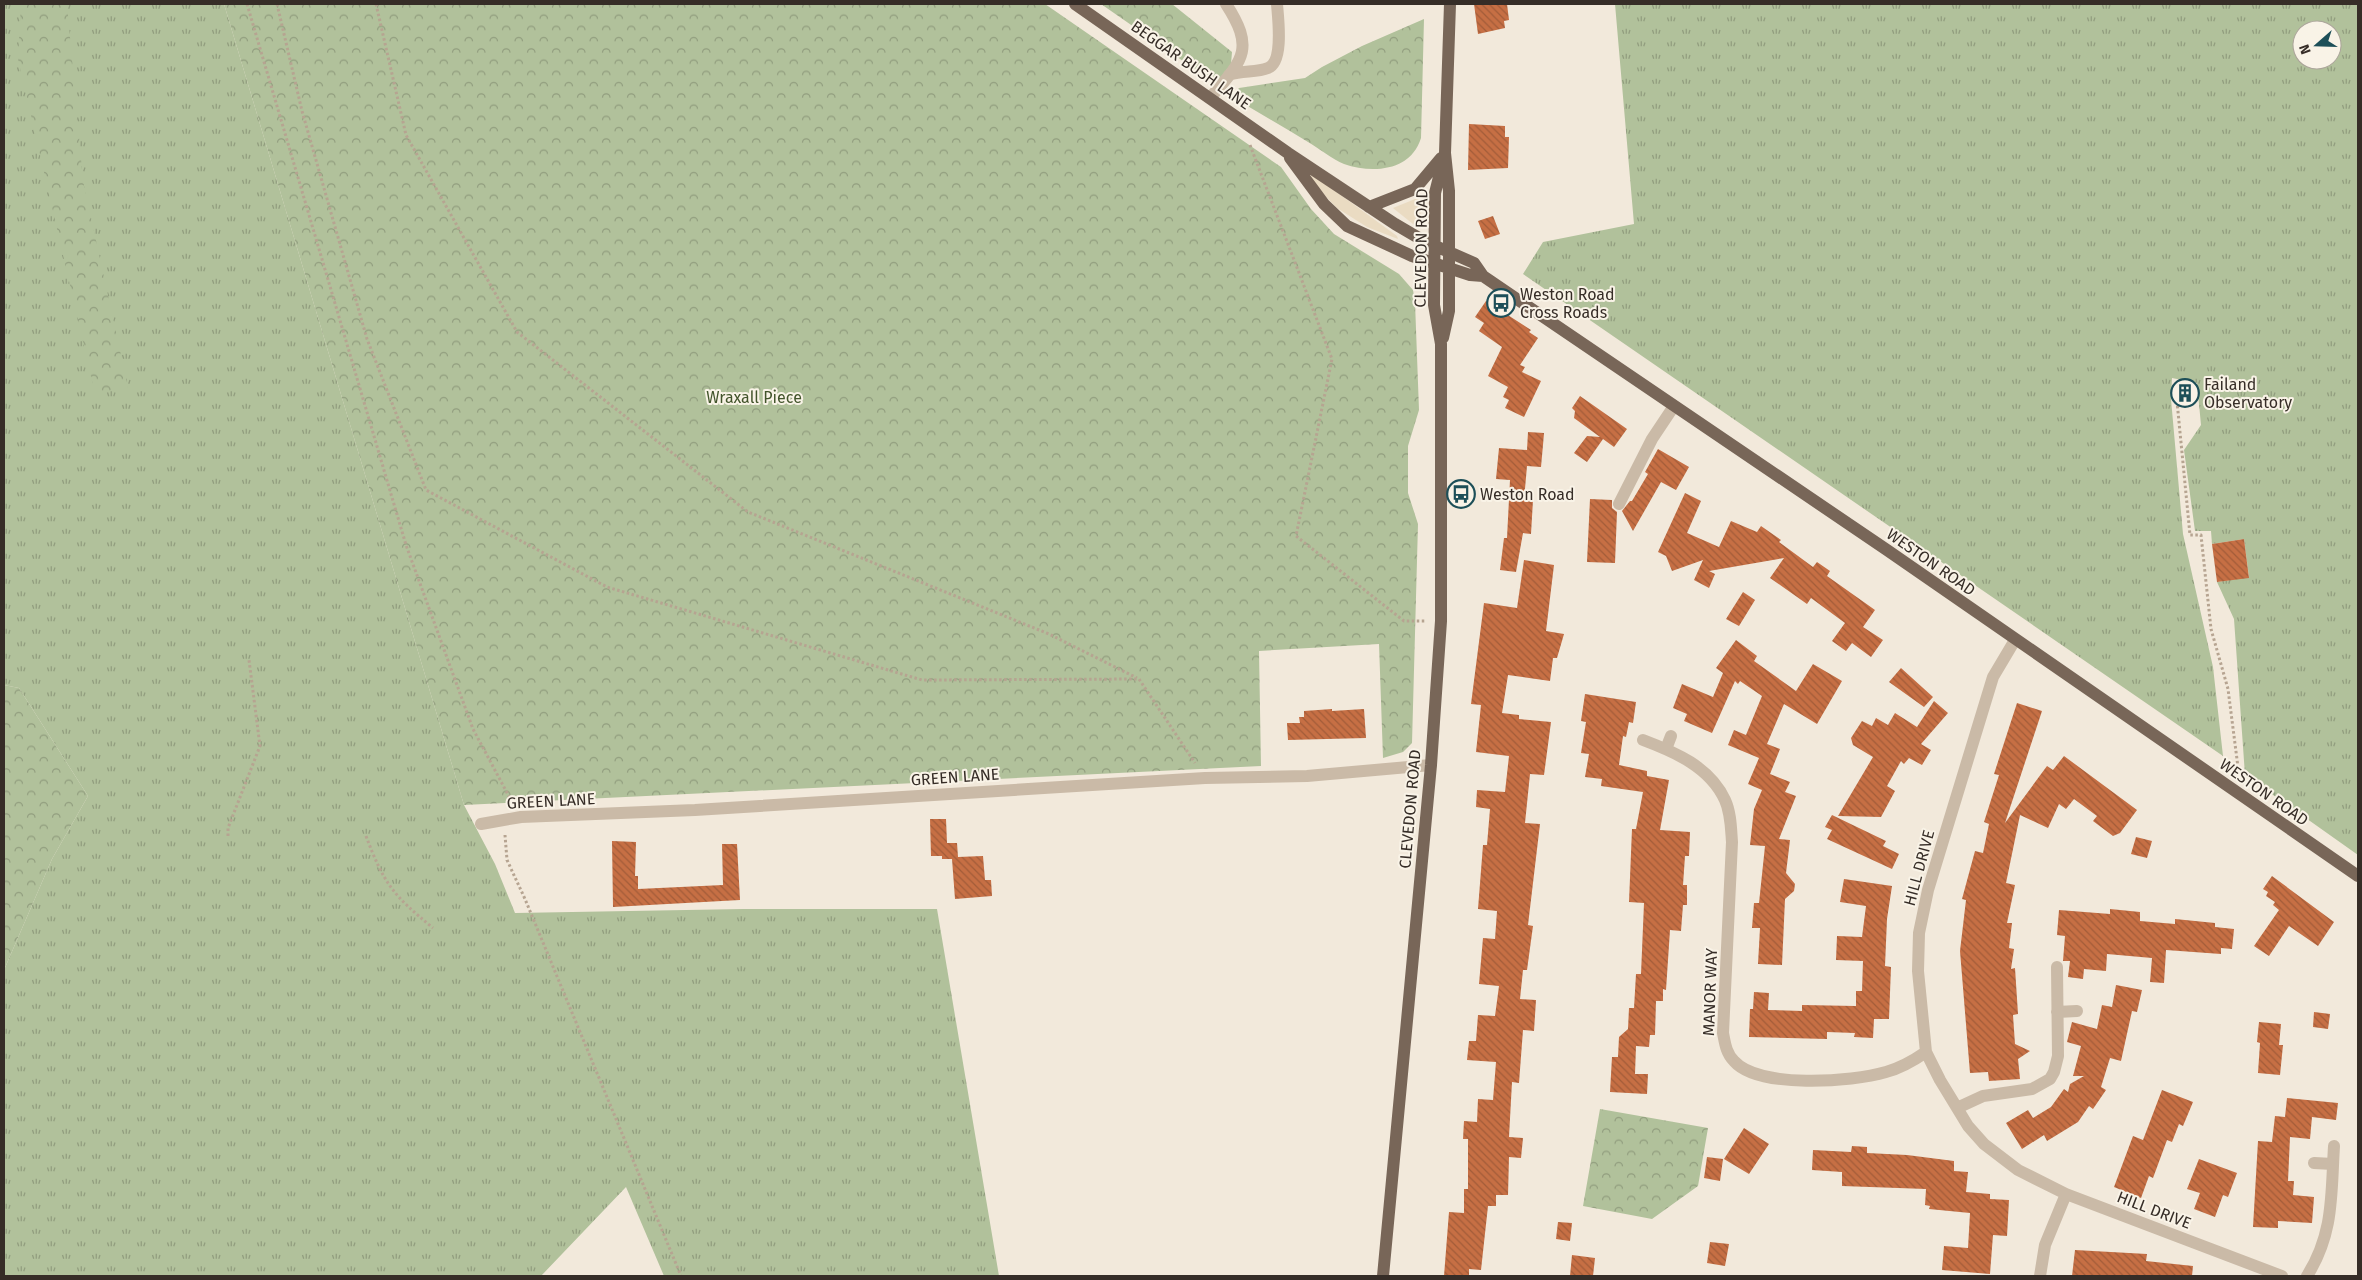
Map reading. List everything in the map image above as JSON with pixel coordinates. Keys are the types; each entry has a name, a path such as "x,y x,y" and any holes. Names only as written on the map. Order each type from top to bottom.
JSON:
{"main road":[{"name":"BEGGAR BUSH LANE","path":"1076,4 1288,153 1369,207 1434,246"},
{"name":"CLEVEDON ROAD","path":"1441,344 1449,310 1449,191 1445,153 1450,4"},
{"name":"BEGGAR BUSH LANE","path":"1288,153 1301,175 1324,204 1347,226 1391,248 1434,263"},
{"name":"CLEVEDON ROAD","path":"1383,1276 1431,765 1441,621 1441,344 1434,305 1434,246 1435,193 1445,153"},
{"path":"1369,207 1415,189 1445,153"},
{"name":"WESTON ROAD","path":"1434,246 1474,263 1483,276 2358,876"},
{"name":"WESTON ROAD","path":"1434,263 1470,275 1483,276"}],"street":[{"path":"1210,98 1236,68 1242,54 1243,44 1238,22 1226,4"},
{"path":"1229,75 1268,68 1274,65 1278,57 1277,4"},
{"path":"1619,504 1652,439 1674,406"},
{"name":"HILL DRIVE","path":"2014,640 1993,677 1928,890 1919,933 1918,970 1926,1052 1940,1080 1968,1126 2001,1158 2018,1170 2066,1194 2282,1276"},
{"path":"1666,749 1671,736"},
{"name":"MANOR WAY","path":"1643,740 1666,749 1694,764 1710,778 1726,801 1729,811 1732,842 1722,1033 1726,1048 1734,1062 1760,1076 1799,1081 1870,1076 1904,1066 1926,1052"},
{"name":"GREEN LANE","path":"481,824 521,817 695,810 1205,778 1307,776 1431,765"},
{"path":"1957,1108 1983,1096 2032,1089 2050,1079 2057,1064 2057,967"},
{"path":"2057,1012 2077,1011"},
{"path":"2307,1276 2318,1258 2325,1240 2330,1218 2334,1146"},
{"path":"2314,1163 2333,1164"},
{"path":"2040,1276 2046,1245 2066,1194"}],"path":[{"path":"247,4 406,545 473,729 521,817"},
{"path":"278,4 302,111 367,340 426,490 607,587 922,680 1139,679"},
{"path":"376,4 406,135 517,332 748,512 1050,634 1139,679 1205,778"},
{"path":"1240,119 1332,359 1296,536 1404,621 1441,621"},
{"path":"2176,391 2190,535 2201,535 2211,629 2230,698 2239,760 2238,794"},
{"path":"228,836 228,828 260,746 249,660"},
{"path":"505,820 507,860 525,899 681,1276"},
{"path":"366,836 378,868 390,888 404,904 433,928"}],"green space":[{"path":"4,4 224,4 464,805 495,864 515,913 743,909 937,909 999,1276 664,1276 626,1187 541,1276 4,1276 4,970 52,859 88,796 19,688 4,685"},
{"path":"21,4 67,4 83,181 128,387 95,394 18,59"},
{"name":"Wraxall Piece","path":"224,4 1045,4 1281,167 1311,209 1334,234 1399,274 1413,290 1419,410 1408,446 1408,493 1418,524 1412,743 1403,752 1383,758 1379,644 1259,651 1261,766 464,805"},
{"path":"1101,4 1172,4 1232,52 1231,64 1216,84"},
{"path":"1615,4 2358,4 2358,855 2245,775 2234,619 2217,582 2249,577 2244,539 2212,544 2211,531 2195,531 2184,450 2201,425 2197,383 2172,378 2171,399 2183,534 2213,667 2223,756 1523,274 1543,242 1634,224"},
{"path":"1424,19 1421,138 1416,149 1400,163 1378,169 1367,169 1344,164 1232,97 1239,88 1305,78 1362,46"},
{"path":"4,685 19,688 88,796 52,859 4,970"},
{"path":"1600,1109 1708,1128 1698,1186 1652,1219 1583,1206"}],"shaded area":[{"path":"1309,172 1397,236 1398,239 1367,227 1337,208 1314,184"},
{"path":"1420,197 1421,225 1418,228 1393,208"}],"building":[{"path":"1474,4 1507,4 1509,20 1504,21 1505,28 1478,34"},
{"path":"1469,124 1505,126 1505,137 1509,137 1508,168 1468,170"},
{"path":"1493,216 1500,234 1485,239 1478,221"},
{"path":"1486,301 1531,330 1529,332 1538,338 1520,365 1525,367 1522,372 1541,381 1524,417 1505,408 1509,400 1503,397 1508,387 1488,376 1502,347 1479,331 1484,323 1475,317"},
{"path":"1580,396 1627,429 1614,447 1603,439 1587,462 1574,453 1587,436 1600,437 1574,418 1575,411 1572,408"},
{"path":"1528,432 1544,433 1541,467 1527,466 1524,500 1533,500 1531,534 1523,533 1516,572 1500,570 1504,538 1507,538 1510,480 1496,479 1499,448 1527,450"},
{"path":"1658,449 1689,467 1676,490 1661,482 1633,531 1622,511 1632,501 1648,474 1645,472"},
{"path":"1685,493 1701,501 1687,533 1719,547 1731,521 1757,532 1761,526 1813,567 1817,562 1830,571 1827,576 1875,610 1863,627 1883,640 1871,657 1852,643 1846,651 1832,641 1845,623 1811,598 1807,604 1770,578 1784,558 1709,571 1715,574 1709,588 1694,580 1703,560 1672,571 1666,556 1658,552"},
{"path":"1590,499 1612,500 1612,508 1617,512 1615,563 1587,562"},
{"path":"2244,539 2249,578 2217,582 2212,544"},
{"path":"1524,560 1554,565 1546,631 1564,634 1557,658 1553,658 1550,681 1508,675 1502,713 1519,715 1519,719 1551,722 1544,775 1530,774 1525,823 1540,824 1528,925 1533,926 1527,970 1523,970 1520,999 1536,1000 1534,1031 1523,1030 1519,1083 1512,1082 1509,1137 1523,1138 1521,1158 1509,1157 1508,1195 1496,1195 1496,1206 1488,1206 1481,1270 1469,1269 1469,1276 1444,1276 1449,1212 1464,1213 1464,1189 1468,1189 1468,1139 1463,1139 1464,1121 1477,1122 1478,1099 1493,1100 1496,1062 1467,1060 1469,1041 1476,1041 1478,1015 1495,1016 1499,986 1479,984 1483,938 1495,939 1497,911 1478,909 1483,845 1487,845 1490,809 1476,807 1477,790 1505,792 1509,756 1476,752 1481,705 1471,704 1484,603 1517,608"},
{"path":"1743,592 1755,600 1739,626 1726,619"},
{"path":"1736,640 1757,656 1754,661 1796,691 1813,664 1842,681 1817,724 1784,704 1767,744 1780,749 1770,774 1790,782 1785,792 1796,796 1779,839 1790,840 1786,873 1795,884 1794,891 1785,899 1782,965 1758,964 1760,928 1752,928 1754,903 1759,903 1765,846 1750,845 1754,809 1762,790 1748,784 1759,758 1728,745 1734,730 1746,735 1762,696 1740,681 1738,684 1735,681 1712,733 1684,721 1687,714 1673,708 1682,684 1713,697 1723,673 1716,668"},
{"path":"1901,668 1933,697 1924,707 1889,682"},
{"path":"1585,694 1636,702 1633,723 1629,722 1626,737 1623,736 1619,765 1647,771 1647,776 1669,780 1660,830 1690,832 1689,856 1685,856 1683,885 1687,885 1687,905 1683,905 1681,931 1670,930 1666,990 1663,989 1663,1001 1656,1001 1655,1035 1650,1035 1649,1047 1636,1046 1635,1074 1648,1074 1647,1094 1610,1092 1612,1057 1618,1057 1619,1037 1628,1029 1629,1008 1634,1008 1636,974 1641,974 1644,903 1629,902 1632,829 1636,829 1643,792 1601,786 1602,779 1585,777 1589,754 1581,753 1586,722 1581,721"},
{"path":"1934,701 1948,713 1921,744 1931,750 1922,765 1909,758 1904,764 1901,761 1887,786 1895,791 1881,817 1838,816 1873,757 1853,745 1851,738 1862,721 1872,726 1876,718 1888,725 1895,713 1917,727"},
{"path":"2017,703 2042,711 2005,823 2047,766 2053,770 2064,756 2137,810 2120,833 2113,836 2093,821 2097,816 2074,799 2066,809 2059,804 2048,828 2020,815 2006,883 2015,885 2007,923 2012,923 2009,948 2014,949 2011,969 2015,968 2018,1014 2013,1015 2015,1044 2030,1051 2018,1059 2020,1079 1989,1081 1988,1072 1970,1073 1960,951 1966,900 1962,899 1975,851 1983,853 1989,824 1984,822 1999,775 1994,774"},
{"path":"1332,709 1332,711 1364,709 1366,738 1288,740 1287,723 1300,723 1299,717 1304,717 1304,711"},
{"path":"1832,815 1886,841 1883,846 1899,854 1892,869 1827,839 1832,830 1825,827"},
{"path":"930,819 946,819 947,843 957,843 958,857 983,856 985,880 991,880 992,896 955,899 952,859 942,859 942,856 931,856"},
{"path":"2136,837 2152,841 2147,858 2131,854"},
{"path":"612,841 636,842 635,876 638,876 638,889 723,885 722,844 737,844 740,900 613,907"},
{"path":"2272,876 2334,922 2318,946 2289,926 2269,956 2254,946 2279,910 2273,905 2275,902 2266,896 2268,892 2263,889"},
{"path":"1844,879 1892,886 1887,919 1885,966 1891,967 1889,1019 1874,1019 1873,1038 1854,1037 1855,1033 1827,1032 1827,1039 1749,1037 1750,1009 1753,1009 1754,992 1769,993 1768,1010 1802,1011 1802,1005 1856,1006 1856,991 1862,991 1863,961 1836,960 1837,936 1862,937 1866,906 1840,902"},
{"path":"2110,909 2140,912 2140,921 2175,924 2175,919 2215,923 2215,927 2234,929 2232,949 2221,948 2221,954 2166,950 2164,983 2150,982 2152,958 2107,954 2106,971 2084,969 2083,979 2068,977 2070,961 2063,961 2065,936 2057,935 2059,910 2110,914"},
{"path":"2116,985 2142,990 2137,1012 2132,1011 2121,1061 2110,1058 2101,1087 2106,1090 2093,1109 2089,1106 2078,1122 2047,1141 2044,1135 2022,1149 2006,1123 2028,1110 2033,1118 2051,1107 2064,1089 2068,1092 2070,1084 2084,1076 2073,1076 2081,1046 2067,1042 2072,1022 2097,1029 2102,1005 2112,1007"},
{"path":"2314,1012 2330,1014 2328,1029 2313,1027"},
{"path":"2259,1022 2281,1024 2279,1045 2283,1045 2280,1075 2258,1073 2260,1043 2257,1042"},
{"path":"2162,1090 2193,1102 2183,1126 2179,1124 2172,1142 2167,1140 2153,1178 2149,1176 2141,1198 2114,1187 2133,1136 2143,1140"},
{"path":"2287,1098 2338,1103 2336,1120 2312,1117 2310,1139 2290,1137 2288,1181 2294,1181 2293,1195 2314,1197 2312,1223 2278,1221 2278,1228 2253,1227 2258,1141 2272,1142 2275,1116 2285,1117"},
{"path":"1744,1128 1769,1144 1749,1174 1724,1159"},
{"path":"1852,1146 1867,1147 1867,1153 1907,1155 1954,1161 1954,1171 1968,1172 1966,1192 1990,1194 1990,1199 2009,1200 2007,1236 1993,1235 1990,1274 1942,1270 1944,1246 1968,1248 1970,1213 1929,1209 1930,1206 1925,1205 1926,1189 1842,1186 1842,1172 1812,1170 1813,1150 1851,1152"},
{"path":"1707,1157 1723,1159 1720,1181 1704,1178"},
{"path":"2199,1159 2237,1173 2228,1197 2223,1195 2215,1217 2194,1209 2200,1193 2187,1189"},
{"path":"1558,1222 1572,1223 1570,1241 1556,1239"},
{"path":"1710,1242 1729,1244 1725,1266 1707,1263"},
{"path":"2075,1250 2147,1254 2146,1261 2193,1266 2192,1276 2072,1276"},
{"path":"1572,1255 1595,1258 1593,1276 1570,1276"}],"place":[{"name":"Weston Road Cross Roads","path":"1501,303"},
{"name":"Failand Observatory","path":"2185,393"},
{"name":"Weston Road","path":"1461,494"}]}
